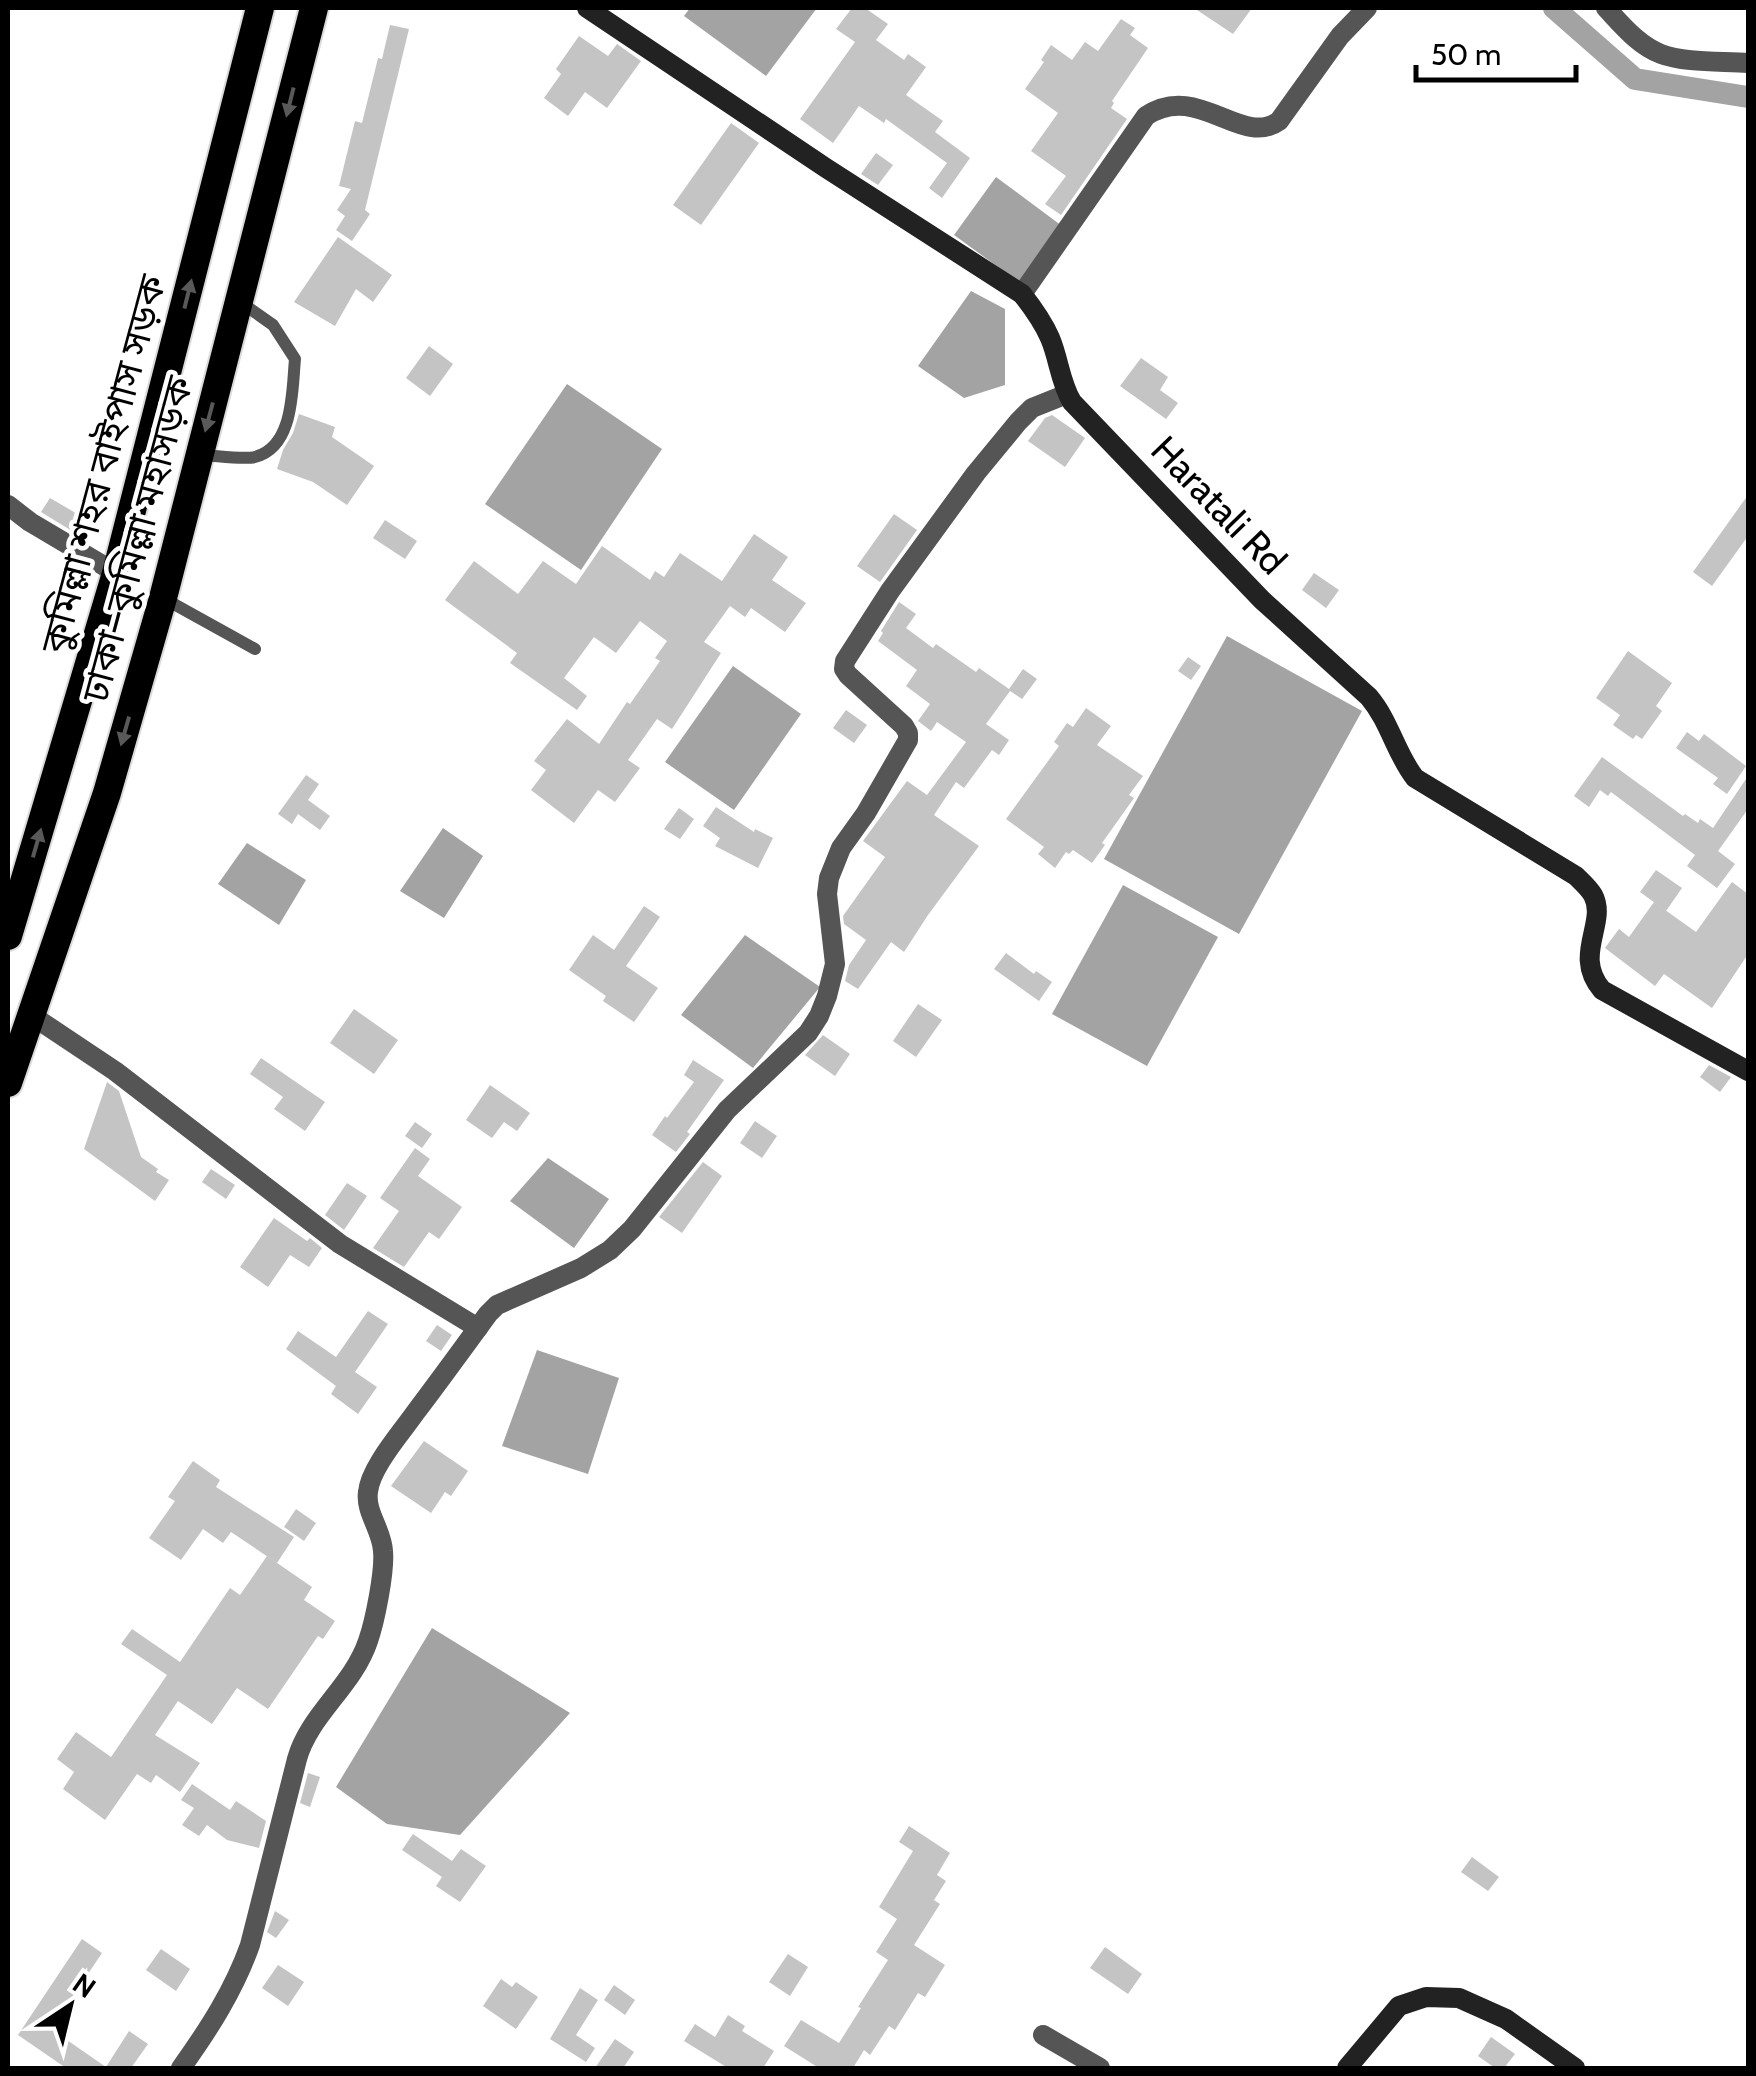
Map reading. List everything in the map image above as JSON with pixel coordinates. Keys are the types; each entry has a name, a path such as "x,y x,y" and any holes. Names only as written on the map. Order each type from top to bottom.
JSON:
{"highway":[{"name":"কুমিল্লা শহর বাইপাস সড়ক","path":"8,936 16,881 116,573 260,8"},
{"name":"ঢাকা–কুমিল্লা মহাসড়ক","path":"8,1083 107,793 163,598 314,8"}],"main road":[{"name":"Haratali Rd","path":"587,8 1022,294 1050,339 1067,394 1091,424 1262,600 1380,710 1415,778 1576,876 1592,893 1596,905 1589,967 1592,979 1602,990 1748,1071"},
{"path":"1347,2068 1400,2006 1426,1997 1459,1998 1506,2019 1575,2068"}],"street":[{"path":"1022,294 1146,116 1178,105 1196,107 1258,130 1269,128 1279,122 1340,36 1367,8"},
{"path":"1606,8 1628,32 1664,56 1748,63"},
{"path":"182,2068 210,2028 250,1945 304,1738 342,1688 368,1642 383,1551 370,1511 368,1492 372,1477 497,1305 580,1268 610,1250 727,1110 808,1033 819,1016 835,964 827,894 829,878 841,848 908,740 904,726 848,675 845,661 890,591 1018,422 1032,408 1067,394"},
{"path":"8,505 116,573"},
{"path":"31,1015 115,1072 340,1244 478,1328"},
{"path":"1044,2035 1100,2068"}],"lane":[{"path":"198,454 254,457 271,448 289,416 296,359 273,325 239,301"},
{"path":"163,598 256,648"}],"shaded area":[{"path":"690,8 817,8 766,76 684,16"},
{"path":"996,177 1062,226 1020,283 954,235"},
{"path":"971,291 1005,309 1005,385 964,398 918,366"},
{"path":"567,384 662,449 581,570 485,504"},
{"path":"1227,636 1362,711 1239,934 1104,859"},
{"path":"733,666 801,714 734,810 665,762"},
{"path":"443,828 483,856 444,918 400,891"},
{"path":"247,843 306,880 279,925 218,884"},
{"path":"1123,885 1218,937 1147,1066 1052,1014"},
{"path":"745,935 820,987 753,1068 681,1015"},
{"path":"548,1158 609,1199 574,1248 510,1201"},
{"path":"537,1350 619,1378 588,1474 502,1446"},
{"path":"432,1628 570,1713 460,1835 387,1824 336,1787"}],"building":[{"path":"852,8 865,8 888,24 876,40 904,60 908,54 926,67 906,95 943,121 935,132 970,158 942,198 929,188 947,163 886,119 884,123 859,106 833,143 800,119 855,42 836,29"},
{"path":"1194,8 1252,8 1233,34"},
{"path":"1121,19 1135,28 1130,35 1148,48 1112,101 1111,108 1127,119 1061,215 1045,204 1066,176 1031,151 1058,113 1025,89 1051,45 1072,60 1085,42 1098,51"},
{"path":"390,25 409,29 365,210 370,214 352,241 336,230 345,216 337,210 351,189 339,186 355,121 362,123"},
{"path":"579,36 608,56 617,44 641,61 607,108 585,92 568,116 544,98 561,74 556,69"},
{"path":"731,123 759,143 701,225 673,205"},
{"path":"876,153 893,165 878,185 861,174"},
{"path":"338,237 392,275 373,302 356,289 335,326 294,302"},
{"path":"429,346 453,364 430,396 406,378"},
{"path":"1141,358 1168,377 1160,390 1178,403 1166,419 1120,386"},
{"path":"299,414 335,427 332,437 374,466 347,505 313,482 277,469"},
{"path":"1052,415 1085,438 1065,467 1028,441 1045,418"},
{"path":"1748,495 1748,536 1712,586 1693,572"},
{"path":"50,498 86,519 77,534 41,512"},
{"path":"894,514 917,530 880,582 857,566"},
{"path":"385,520 417,541 405,559 373,538"},
{"path":"754,534 788,557 772,580 806,603 785,632 751,608 745,617 730,606 704,642 721,653 672,729 657,719 628,760 640,768 615,802 598,790 574,823 531,790 546,770 534,761 567,719 599,744 660,661 655,658 667,641 640,621 616,653 594,637 564,678 587,696 577,710 510,663 517,653 445,600 474,561 518,594 543,561 576,584 602,546 650,580 655,571 664,577 680,553 722,581"},
{"path":"1314,573 1339,590 1326,608 1302,590"},
{"path":"899,602 916,614 906,628 976,672 979,668 1009,689 1023,669 1037,679 1022,699 1010,691 986,724 1009,740 999,755 992,750 964,788 956,782 934,815 979,846 904,952 891,942 858,989 845,981 849,965 866,940 844,924 843,916 885,857 863,841 907,781 927,795 966,742 937,722 931,731 918,721 930,704 906,686 917,670 878,641"},
{"path":"1628,651 1672,683 1656,706 1662,711 1642,739 1636,735 1633,739 1613,725 1620,715 1596,698"},
{"path":"1188,657 1201,666 1191,680 1178,671"},
{"path":"1086,708 1111,726 1097,745 1143,776 1129,795 1134,798 1092,863 1073,850 1066,852 1055,868 1038,854 1044,847 1006,819 1059,746 1054,742 1067,723 1073,727"},
{"path":"846,710 867,725 854,743 833,728"},
{"path":"1687,732 1699,741 1704,734 1746,766 1727,794 1713,784 1718,778 1676,748"},
{"path":"1602,757 1683,816 1698,823 1700,819 1713,828 1748,776 1748,809 1718,851 1735,864 1717,888 1687,866 1695,855 1611,792 1608,796 1600,790 1589,807 1574,796"},
{"path":"306,775 319,784 308,800 330,816 320,830 298,814 292,824 278,814"},
{"path":"716,807 754,832 755,829 773,838 758,868 715,846 720,838 703,826"},
{"path":"679,808 694,819 680,839 664,829"},
{"path":"1656,870 1682,888 1666,911 1640,892"},
{"path":"1732,882 1748,894 1748,954 1712,1008 1664,974 1655,986 1605,948 1619,929 1629,937 1654,902 1696,932"},
{"path":"644,906 660,917 626,966 658,988 634,1022 569,970 593,935 614,950"},
{"path":"1006,953 1052,982 1039,1001 994,969"},
{"path":"918,1004 942,1020 916,1057 893,1041"},
{"path":"354,1009 398,1040 374,1074 330,1043"},
{"path":"823,1035 850,1054 835,1076 805,1055"},
{"path":"261,1058 325,1102 305,1131 274,1109 283,1097 250,1074"},
{"path":"693,1060 724,1080 676,1152 652,1135 694,1082 684,1075"},
{"path":"1709,1065 1731,1077 1720,1092 1700,1077"},
{"path":"107,1082 119,1091 141,1157 169,1180 155,1201 84,1149"},
{"path":"490,1085 530,1113 517,1131 504,1122 492,1138 466,1120"},
{"path":"755,1121 777,1136 762,1158 740,1143"},
{"path":"415,1122 432,1134 422,1148 405,1136"},
{"path":"415,1148 430,1159 418,1176 462,1207 439,1239 429,1232 404,1267 373,1248 399,1211 380,1198"},
{"path":"703,1162 722,1176 682,1233 659,1217"},
{"path":"211,1169 235,1185 226,1199 202,1182"},
{"path":"347,1183 367,1196 344,1230 325,1215"},
{"path":"274,1218 322,1248 309,1267 290,1255 268,1287 240,1267"},
{"path":"368,1311 388,1324 355,1372 377,1387 358,1414 331,1394 336,1386 286,1349 298,1331 336,1357"},
{"path":"437,1325 452,1335 441,1351 426,1341"},
{"path":"424,1441 468,1471 451,1496 445,1492 431,1513 391,1486"},
{"path":"193,1461 220,1480 216,1487 294,1537 277,1563 231,1532 223,1543 203,1529 181,1560 149,1538 175,1501 168,1497"},
{"path":"296,1509 316,1523 304,1541 284,1527"},
{"path":"267,1556 312,1587 304,1600 335,1621 323,1639 318,1636 268,1709 237,1688 212,1724 178,1701 155,1735 200,1763 180,1792 156,1775 151,1783 137,1774 105,1820 63,1789 74,1772 57,1759 76,1732 111,1757 167,1675 121,1644 132,1629 180,1662 230,1588 240,1595"},
{"path":"308,1773 320,1777 310,1807 300,1803"},
{"path":"192,1784 230,1810 236,1801 266,1821 259,1848 227,1840 207,1825 199,1836 182,1825 194,1808 181,1800"},
{"path":"909,1826 950,1853 937,1875 946,1881 934,1900 940,1904 914,1945 945,1965 925,1997 918,1993 895,2030 889,2026 870,2055 864,2050 853,2068 819,2068 784,2046 801,2020 839,2043 861,2008 858,2007 888,1960 876,1952 897,1919 879,1907 913,1851 899,1842"},
{"path":"413,1834 452,1861 461,1849 486,1866 460,1902 436,1886 442,1877 402,1850"},
{"path":"1472,1857 1499,1877 1488,1891 1461,1872"},
{"path":"275,1911 289,1920 276,1938 267,1932"},
{"path":"82,1939 102,1953 51,2029 106,2067 129,2031 148,2044 131,2068 66,2068 18,2035"},
{"path":"1105,1947 1142,1974 1128,1994 1090,1968"},
{"path":"161,1949 190,1969 176,1991 146,1970"},
{"path":"788,1954 808,1967 790,1996 769,1982"},
{"path":"278,1965 304,1982 288,2006 262,1988"},
{"path":"501,1979 512,1987 516,1982 538,1997 516,2029 483,2006"},
{"path":"614,1985 635,2000 625,2015 604,2000"},
{"path":"580,1988 598,2000 576,2035 595,2048 586,2062 550,2039"},
{"path":"728,2015 745,2026 742,2031 774,2051 763,2068 728,2068 684,2041 695,2024 715,2037"},
{"path":"1491,2037 1515,2054 1504,2068 1495,2068 1478,2056"},
{"path":"615,2039 634,2052 623,2068 595,2068"}],"waterway":[{"path":"1554,8 1635,79 1748,97"}]}
